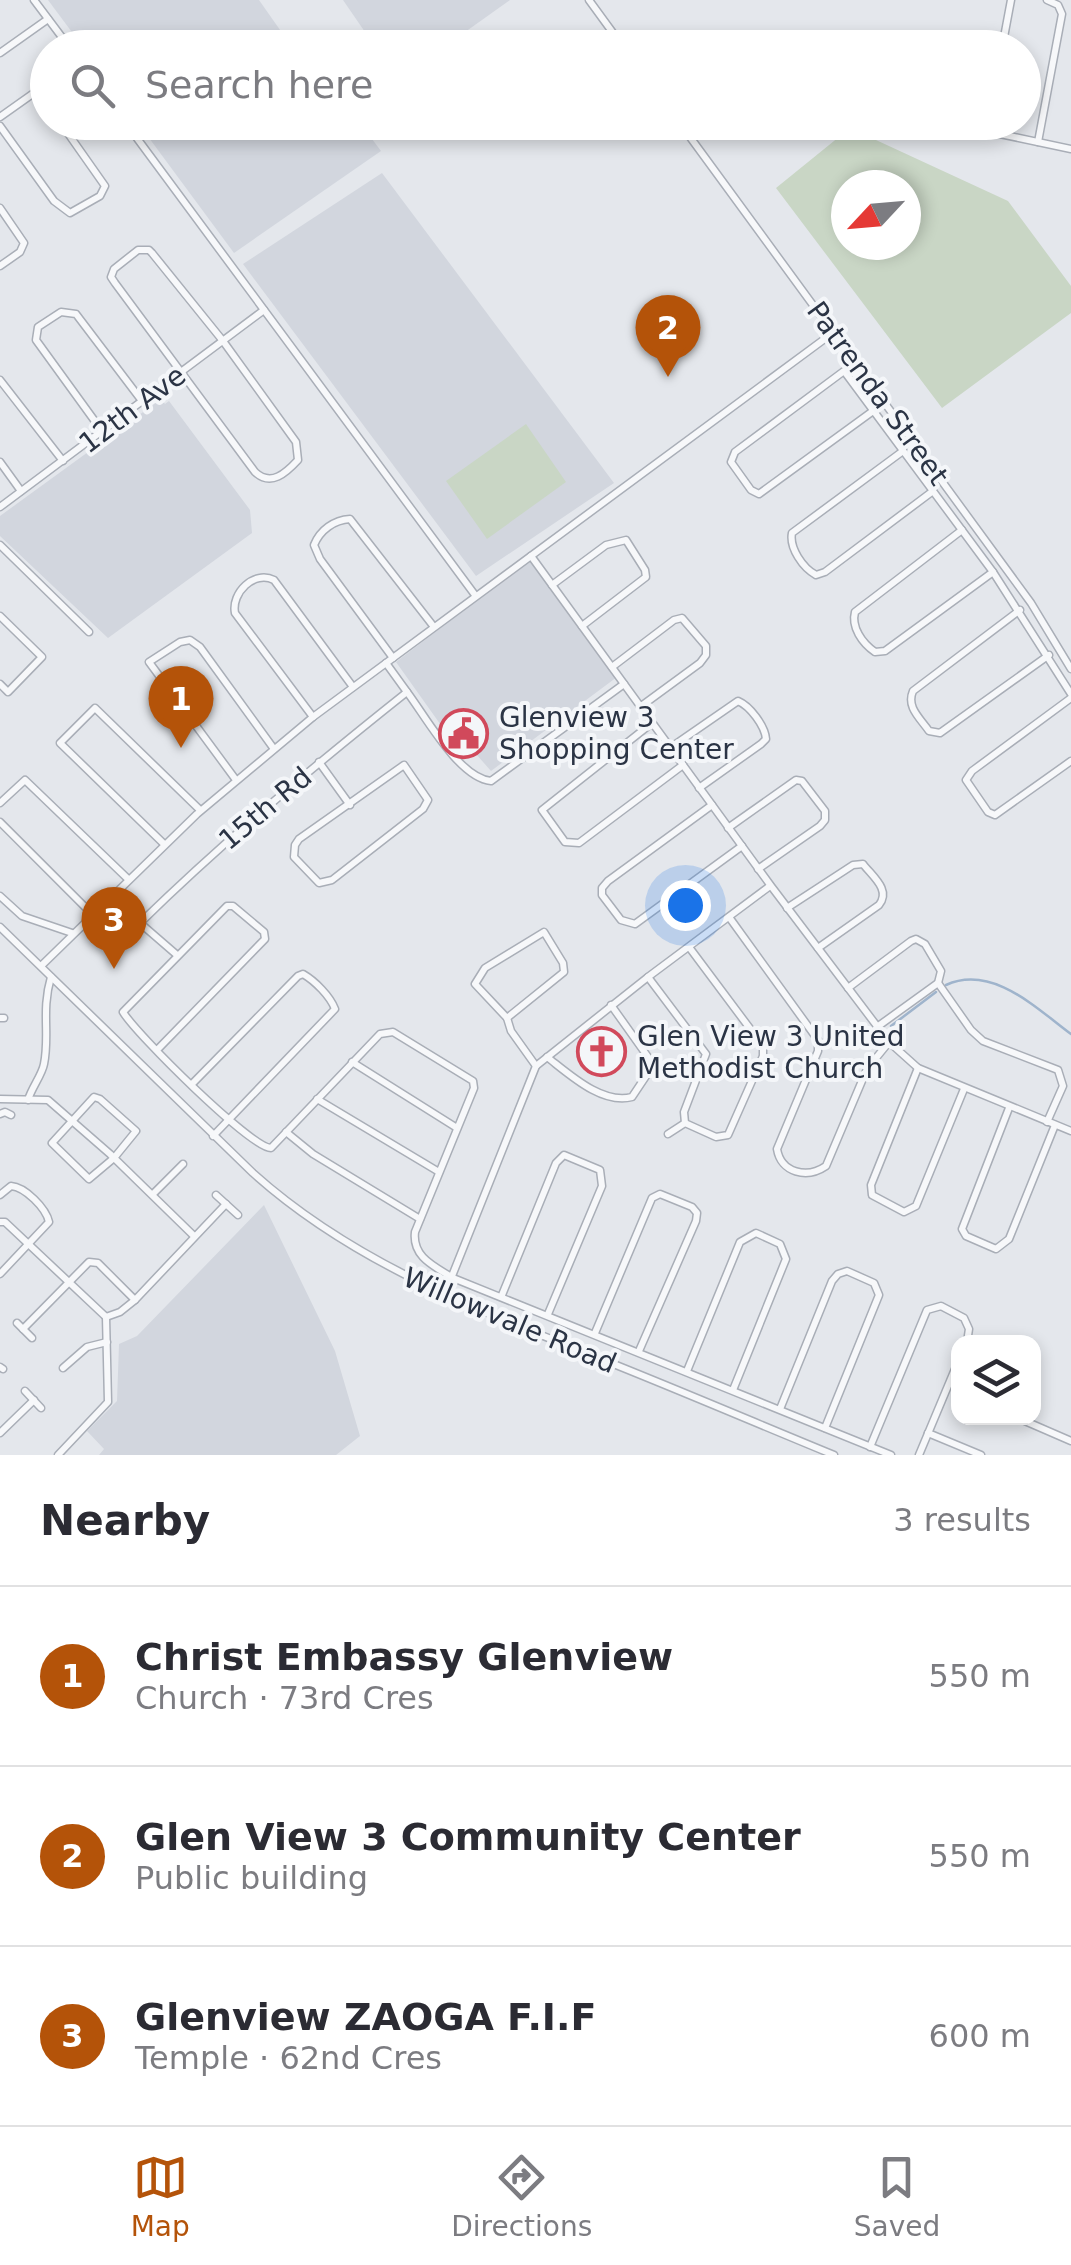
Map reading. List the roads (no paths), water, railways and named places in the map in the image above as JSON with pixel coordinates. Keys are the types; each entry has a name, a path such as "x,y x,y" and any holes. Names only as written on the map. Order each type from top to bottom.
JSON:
{"street":[{"path":"34,0 56,30"},
{"path":"589,0 611,30"},
{"path":"1005,30 1011,0"},
{"path":"1041,126 1062,14 1058,4 1047,0"},
{"path":"32,30 48,19"},
{"path":"0,53 30,32"},
{"path":"0,117 30,97"},
{"path":"0,126 58,208 76,212 100,196 105,186 73,140"},
{"path":"138,140 476,596"},
{"name":"Patrenda Street","path":"692,140 1031,603 1071,669"},
{"path":"1029,140 1071,149"},
{"path":"0,208 24,243 20,252 0,266"},
{"path":"138,250 152,253 223,342 299,448 295,464 276,478 266,480 256,472 182,372 111,277 114,269 138,250"},
{"name":"12th Ave","path":"0,507 264,310"},
{"path":"102,431 36,340 38,327 62,312 76,314 142,402"},
{"path":"41,966 200,810 313,716 834,332"},
{"path":"873,410 759,494 750,490 731,462 735,452 844,371 903,450 993,572 1020,610 1071,696 972,771 966,780 988,812 995,814 1071,760"},
{"path":"0,380 63,461"},
{"path":"903,450 792,534 792,546 810,571 816,575 825,572 934,492"},
{"path":"0,462 21,491"},
{"path":"434,628 350,519 339,520 318,535 314,546 320,559 408,692 459,763 483,781 491,782 624,684"},
{"path":"962,530 855,612 854,626 869,648 884,651 993,572"},
{"path":"552,585 606,545 626,540 646,577 582,626"},
{"path":"0,546 90,632"},
{"path":"531,556 889,1042 918,1068 1071,1132"},
{"path":"313,716 235,614 236,593 260,577 274,580 353,688"},
{"path":"1020,610 914,691 910,700 914,709 929,731 940,733 1049,654"},
{"path":"0,616 42,657 8,692 0,684"},
{"path":"612,667 674,620 687,620 706,646 706,654 640,707"},
{"path":"236,780 148,662 180,642 190,640 200,646 274,749"},
{"name":"15th Rd","path":"177,955 140,923 220,844 408,692"},
{"path":"670,748 738,701 746,704 766,732 766,739 699,788"},
{"path":"164,844 60,744 95,708 200,810"},
{"path":"652,723 542,810 564,842 578,843 683,765"},
{"path":"319,762 350,806"},
{"path":"404,765 428,800 423,809 332,880 319,884 294,857 294,845 350,806 404,765"},
{"path":"0,803 24,780 128,878"},
{"path":"728,828 792,782 802,781 814,796 825,812 825,820 758,869"},
{"path":"712,804 602,888 602,895 621,920 635,924 742,846"},
{"path":"0,822 92,914"},
{"path":"787,908 852,864 863,864 884,891 880,905 818,948"},
{"path":"444,1296 536,1066 771,886"},
{"path":"0,896 22,916 72,933"},
{"path":"157,1050 266,936 235,908 228,906 122,1012 157,1050 228,1120 266,1149 380,1034 394,1032 469,1076 474,1088 420,1219 414,1239 417,1252 453,1278 891,1455"},
{"path":"729,917 818,1040 818,1051 777,1149 780,1162 786,1167 804,1174 826,1166 867,1070 889,1042"},
{"name":"Willowvale Road","path":"0,927 281,1198 384,1264 444,1296 834,1455"},
{"path":"506,1018 564,972 564,963 544,932 485,968 475,984 506,1018 536,1066"},
{"path":"848,988 916,940 925,944 941,978 876,1026"},
{"path":"684,1123 716,1137 728,1134 763,1051 758,1037 688,947"},
{"path":"192,1084 302,974 335,1009 213,1136"},
{"path":"28,1100 44,1065 44,1000 51,977"},
{"path":"648,977 706,1054 684,1112 684,1123"},
{"path":"938,983 971,1030 983,1040 1058,1070 1063,1086 1009,1239 996,1249 972,1240 962,1229 1009,1108"},
{"path":"547,1057 593,1090 621,1099 632,1097 646,1076 648,1057 611,1005"},
{"path":"352,1062 456,1128"},
{"path":"918,1068 871,1185 872,1195 885,1204 904,1212 916,1206 964,1089"},
{"path":"96,1097 132,1127 136,1135 92,1178 86,1178 52,1146 72,1120 96,1097"},
{"path":"5,1114 3,1099 48,1100 194,1236"},
{"path":"317,1100 439,1172"},
{"path":"668,1134 684,1123"},
{"path":"286,1132 313,1154 420,1219"},
{"path":"502,1295 556,1163 570,1156 600,1170 603,1180 548,1314"},
{"path":"153,1194 183,1164"},
{"path":"0,1195 16,1185 47,1213 48,1225 0,1274"},
{"path":"595,1333 652,1198 660,1194 692,1207 697,1212 696,1221 639,1351"},
{"path":"216,1195 238,1216"},
{"path":"106,1317 135,1300 226,1204"},
{"path":"0,1222 6,1222 106,1317 108,1402 58,1455"},
{"path":"686,1371 740,1242 756,1233 780,1244 786,1259 733,1390"},
{"path":"32,1338 20,1326 84,1265 94,1262 135,1300"},
{"path":"780,1409 832,1281 846,1271 874,1283 879,1295 825,1428"},
{"path":"870,1446 927,1310 941,1306 964,1318 968,1335"},
{"path":"63,1368 87,1347 107,1342"},
{"path":"919,1455 951,1380"},
{"path":"24,1390 41,1408"},
{"path":"0,1434 34,1400"},
{"path":"1034,1425 1071,1441"},
{"path":"928,1433 981,1455"}],"waterway":[{"path":"946,985 963,980 997,984 1071,1034"},
{"path":"891,1026 936,992"}],"place":[{"name":"Glen View 3 Community Center","path":"668,377"},
{"name":"Glenview 3 Shopping Center","path":"464,733"},
{"name":"Christ Embassy Glenview","path":"181,748"},
{"name":"Glenview ZAOGA F.I.F","path":"114,969"},
{"name":"Glen View 3 United Methodist Church","path":"602,1052"}]}
